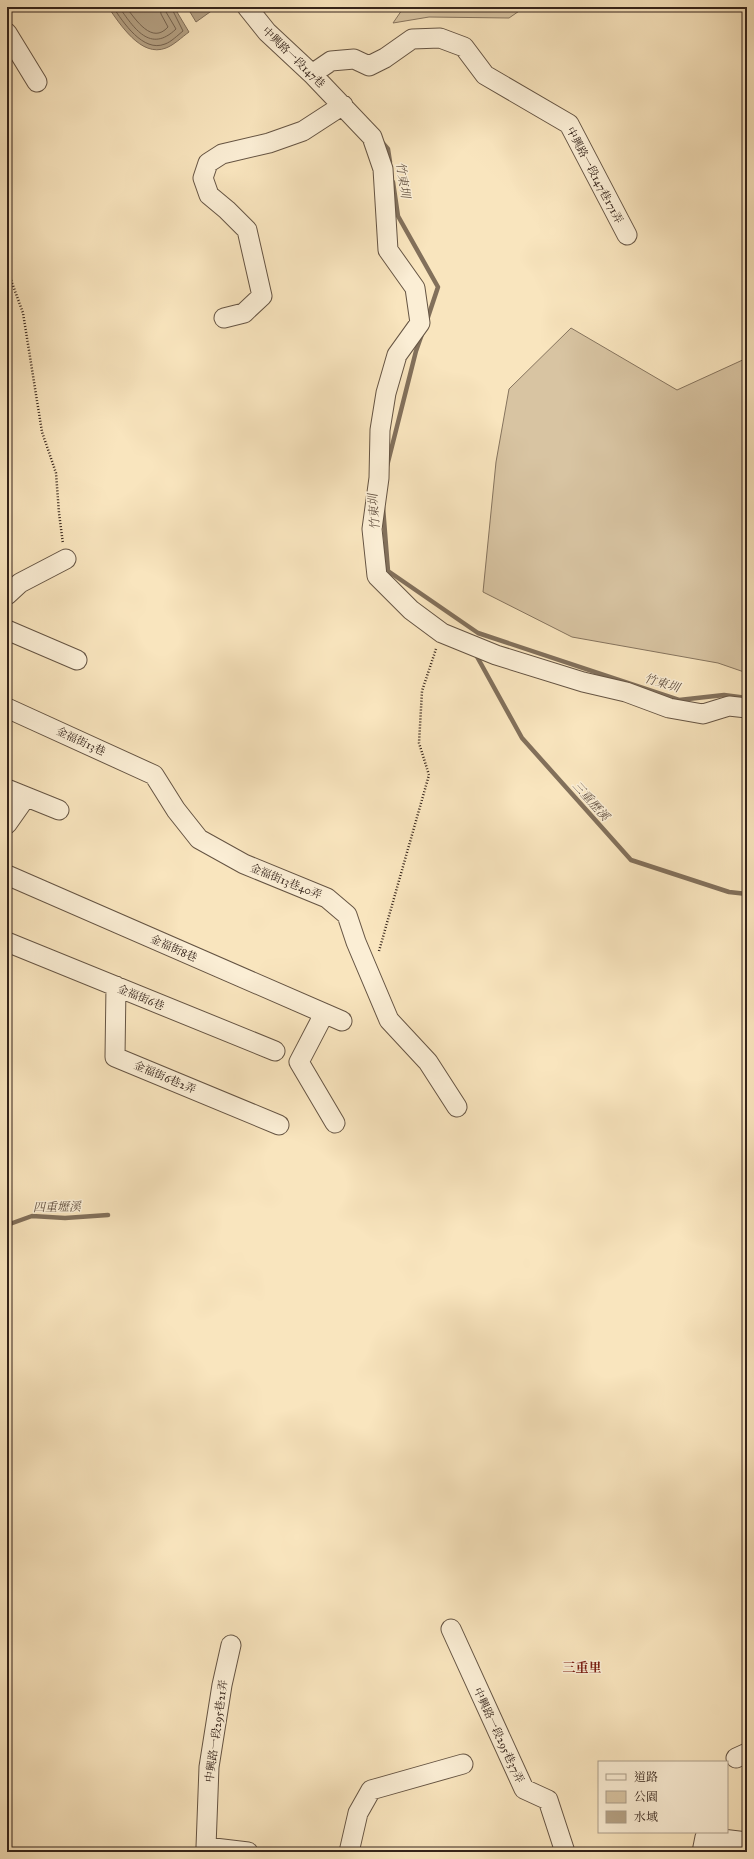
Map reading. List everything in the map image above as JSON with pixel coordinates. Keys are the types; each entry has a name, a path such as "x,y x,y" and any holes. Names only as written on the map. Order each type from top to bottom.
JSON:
{"street":[{"name":"中興路一段147巷","path":"247,7 267,32 312,74 372,137 383,169 388,250 415,288 420,323 397,355 386,393 380,430 379,478 372,529 377,576 411,610 442,633 496,655 583,682 626,692 669,708 703,714 729,706 747,708"},
{"path":"7,33 37,82"},
{"name":"中興路一段147巷171弄","path":"312,74 331,61 354,59 368,66 385,58 412,39 440,38 464,48 485,76 569,124 627,235"},
{"path":"224,318 244,313 262,296 246,230 227,210 208,195 203,178 208,163 222,154 269,143 303,131 343,105"},
{"path":"7,595 20,583 66,559"},
{"path":"7,630 77,660"},
{"name":"金福街13巷","path":"7,708 154,775"},
{"name":"金福街13巷40弄","path":"154,775 176,810 199,839 244,864 328,898 347,915 388,1020 428,1062 458,1107"},
{"path":"7,789 60,810"},
{"path":"7,824 26,797"},
{"name":"金福街8巷","path":"7,875 342,1022"},
{"name":"金福街6巷","path":"7,942 275,1051"},
{"name":"金福街6巷2弄","path":"116,986 115,1057 279,1125"},
{"path":"324,1014 299,1062 335,1123"},
{"name":"中興路一段295巷37弄","path":"451,1629 524,1789 548,1800 565,1852"},
{"name":"中興路一段295巷21弄","path":"231,1645 222,1685 209,1768 206,1847 248,1852"},
{"path":"349,1852 358,1813 371,1790 463,1764"},
{"path":"702,1852 705,1837 747,1842"}],"path":[{"path":"7,269 22,312 42,432 56,473 59,513 66,559"},
{"path":"371,978 429,775 419,743 422,691 442,633"}],"green space":[{"path":"404,7 525,7 509,18 429,17 393,23"},
{"path":"571,328 677,390 747,358 747,673 718,663 572,637 483,592 496,462 509,389"}],"water":[{"path":"108,7 174,7 189,32 169,47 157,50 148,48 132,38"},
{"path":"187,7 217,7 196,22"}],"waterway":[{"name":"竹東圳","path":"382,142 388,149 390,162"},
{"name":"竹東圳","path":"393,182 398,216 438,287 427,320"},
{"name":"竹東圳","path":"387,466 416,351 422,334"},
{"name":"竹東圳","path":"383,507 388,571 478,633 679,700 724,695 747,698"},
{"name":"三重歷溪","path":"475,653 522,738 631,860 729,892 747,894"},
{"name":"四重壢溪","path":"7,1225 32,1216 65,1218 108,1215"}],"district":[{"name":"三重里","path":"582,1667"}]}
